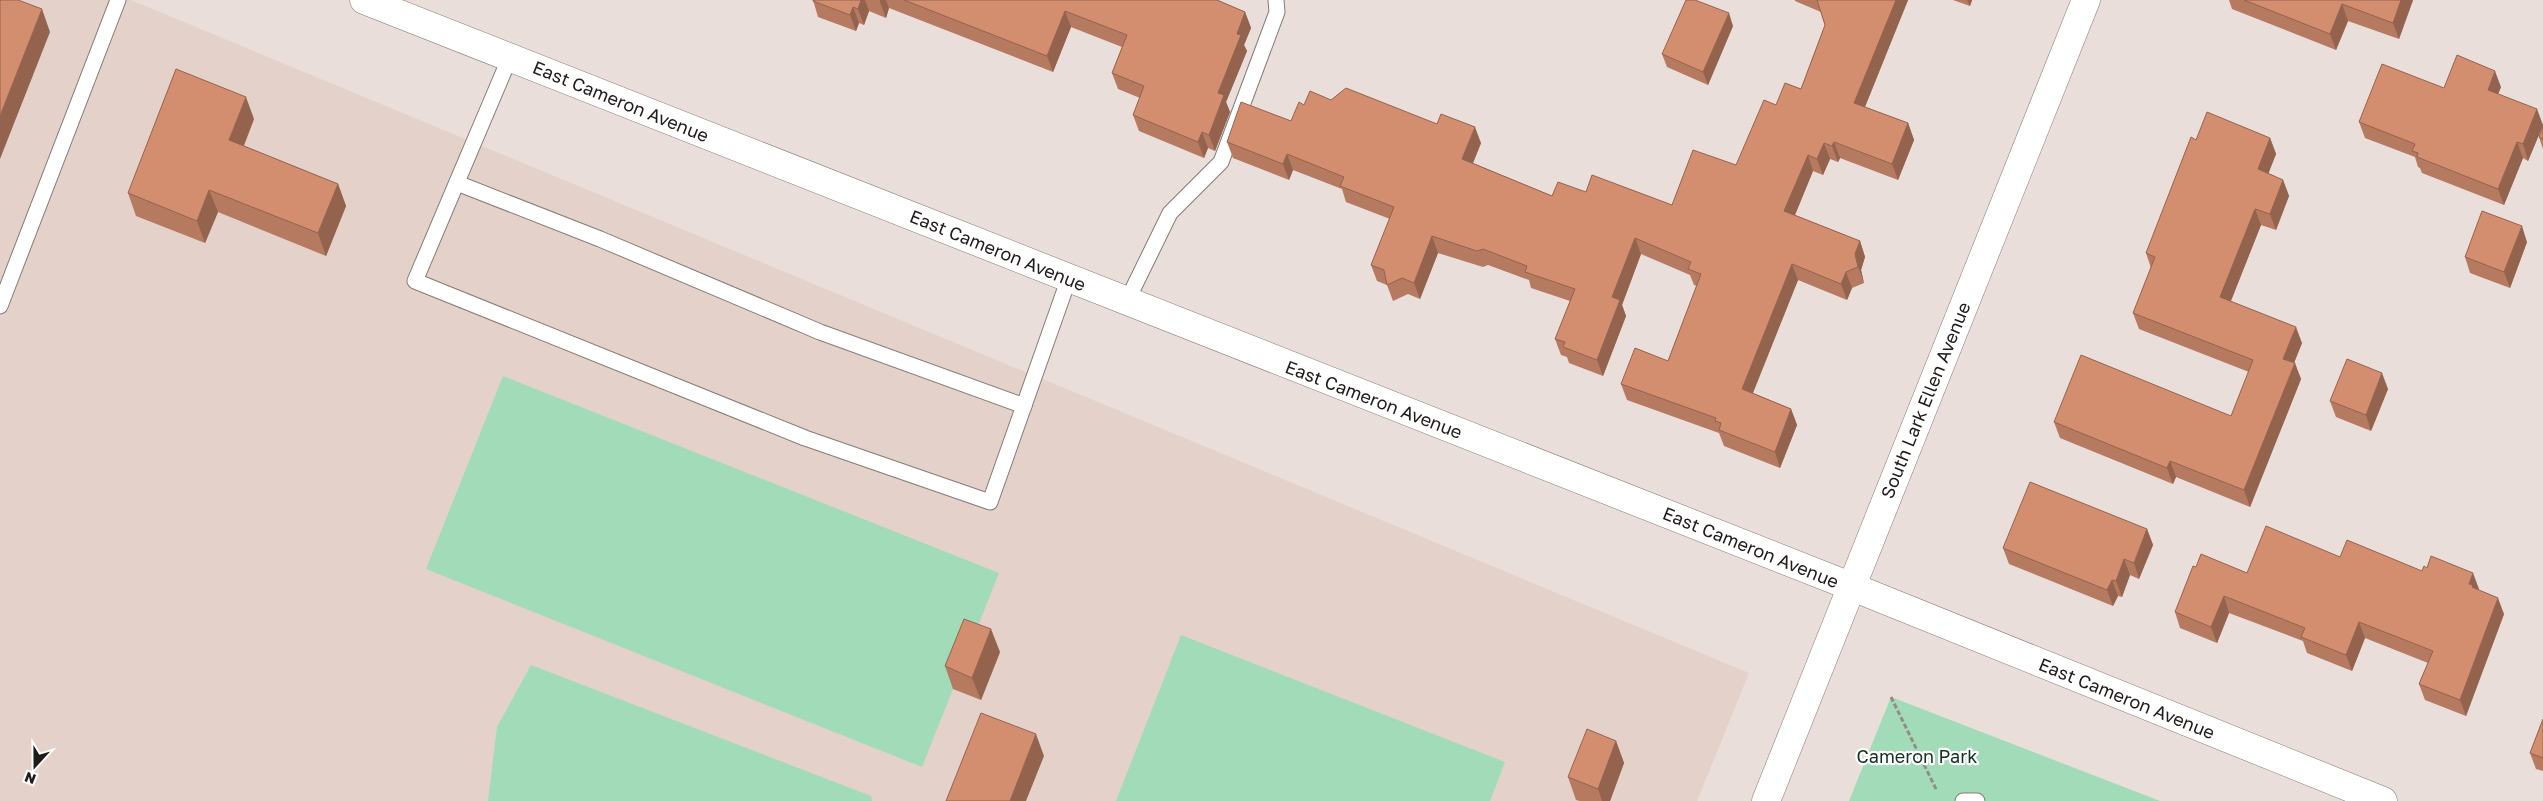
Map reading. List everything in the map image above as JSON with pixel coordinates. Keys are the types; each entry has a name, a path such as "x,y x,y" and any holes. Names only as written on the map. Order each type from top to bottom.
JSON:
{"main road":[{"name":"East Cameron Avenue","path":"364,0 1850,586 2383,801"},
{"name":"South Lark Ellen Avenue","path":"1766,801 1850,586 2086,0"}],"lane":[{"path":"0,306 118,0"},
{"path":"1127,301 1170,213 1221,162 1277,12 1276,0"},
{"path":"510,58 416,281 805,438 990,502 1069,278"},
{"path":"457,183 600,239 820,332 1024,406"},
{"path":"1963,801 1977,801"}],"path":[{"path":"1891,697 1937,792"}],"shaded area":[{"path":"0,0 131,0 1749,673 1697,801 0,801"}],"green space":[{"path":"503,376 999,573 922,767 426,569"},
{"path":"1181,635 1505,762 1490,801 1116,801"},
{"path":"531,665 871,796 872,801 488,801 497,727"},
{"name":"Cameron Park","path":"1891,697 2160,801 1849,801"}],"building":[{"path":"0,0 18,0 42,9 0,116"},
{"path":"813,0 861,0 858,9 853,7 850,15"},
{"path":"904,0 1217,0 1245,12 1237,34 1241,35 1218,93 1224,95 1209,135 1202,132 1198,142 1133,115 1144,86 1112,73 1127,35 1065,11 1047,56"},
{"path":"1686,0 1695,0 1729,13 1703,72 1662,54"},
{"path":"1817,0 1896,0 1854,103 1908,123 1892,164 1834,142 1832,146 1824,143 1817,159 1808,155 1784,211 1860,241 1855,254 1858,267 1846,272 1841,284 1792,264 1742,389 1791,409 1775,452 1719,430 1721,423 1715,421 1716,418 1621,384 1635,348 1668,361 1701,274 1688,269 1691,262 1635,238 1612,297 1620,300 1597,360 1563,347 1565,342 1555,339 1575,289 1525,272 1527,266 1483,249 1477,251 1432,236 1414,283 1402,278 1387,285 1384,270 1371,265 1394,207 1340,186 1344,177 1287,154 1283,164 1227,142 1241,102 1291,121 1299,102 1304,105 1310,91 1331,100 1346,88 1437,124 1441,114 1475,127 1462,159 1552,196 1558,182 1586,192 1592,175 1672,205 1693,150 1736,165 1764,100 1776,105 1785,83 1801,89 1825,25"},
{"path":"2244,0 2401,0 2393,23 2342,4 2330,34"},
{"path":"2457,55 2495,71 2488,90 2537,109 2523,144 2517,142 2498,189 2417,157 2418,153 2412,151 2415,144 2359,122 2382,64 2444,88"},
{"path":"176,69 246,97 229,140 338,184 318,233 209,190 197,221 128,193"},
{"path":"2207,112 2270,138 2258,169 2283,180 2270,214 2255,209 2220,297 2296,327 2283,359 2295,363 2244,490 2170,461 2167,468 2054,422 2081,355 2231,416 2253,360 2133,313 2155,257 2146,253 2191,137 2196,140"},
{"path":"2543,126 2543,139 2539,137"},
{"path":"2482,211 2522,226 2504,272 2465,257"},
{"path":"2347,359 2382,373 2366,415 2330,401"},
{"path":"2030,482 2147,529 2134,563 2124,559 2116,581 2112,580 2107,590 2003,548"},
{"path":"2266,526 2340,557 2347,540 2422,571 2424,566 2427,568 2431,556 2473,573 2469,584 2473,585 2472,587 2498,598 2460,700 2419,684 2433,651 2359,622 2346,655 2301,637 2305,628 2224,596 2211,627 2175,612 2193,566 2196,567 2201,554 2247,573"},
{"path":"964,619 991,629 972,678 945,666"},
{"path":"981,713 1036,734 1010,801 946,801"},
{"path":"2543,719 2543,758 2530,753"},
{"path":"1587,729 1616,741 1598,789 1568,777"}]}
